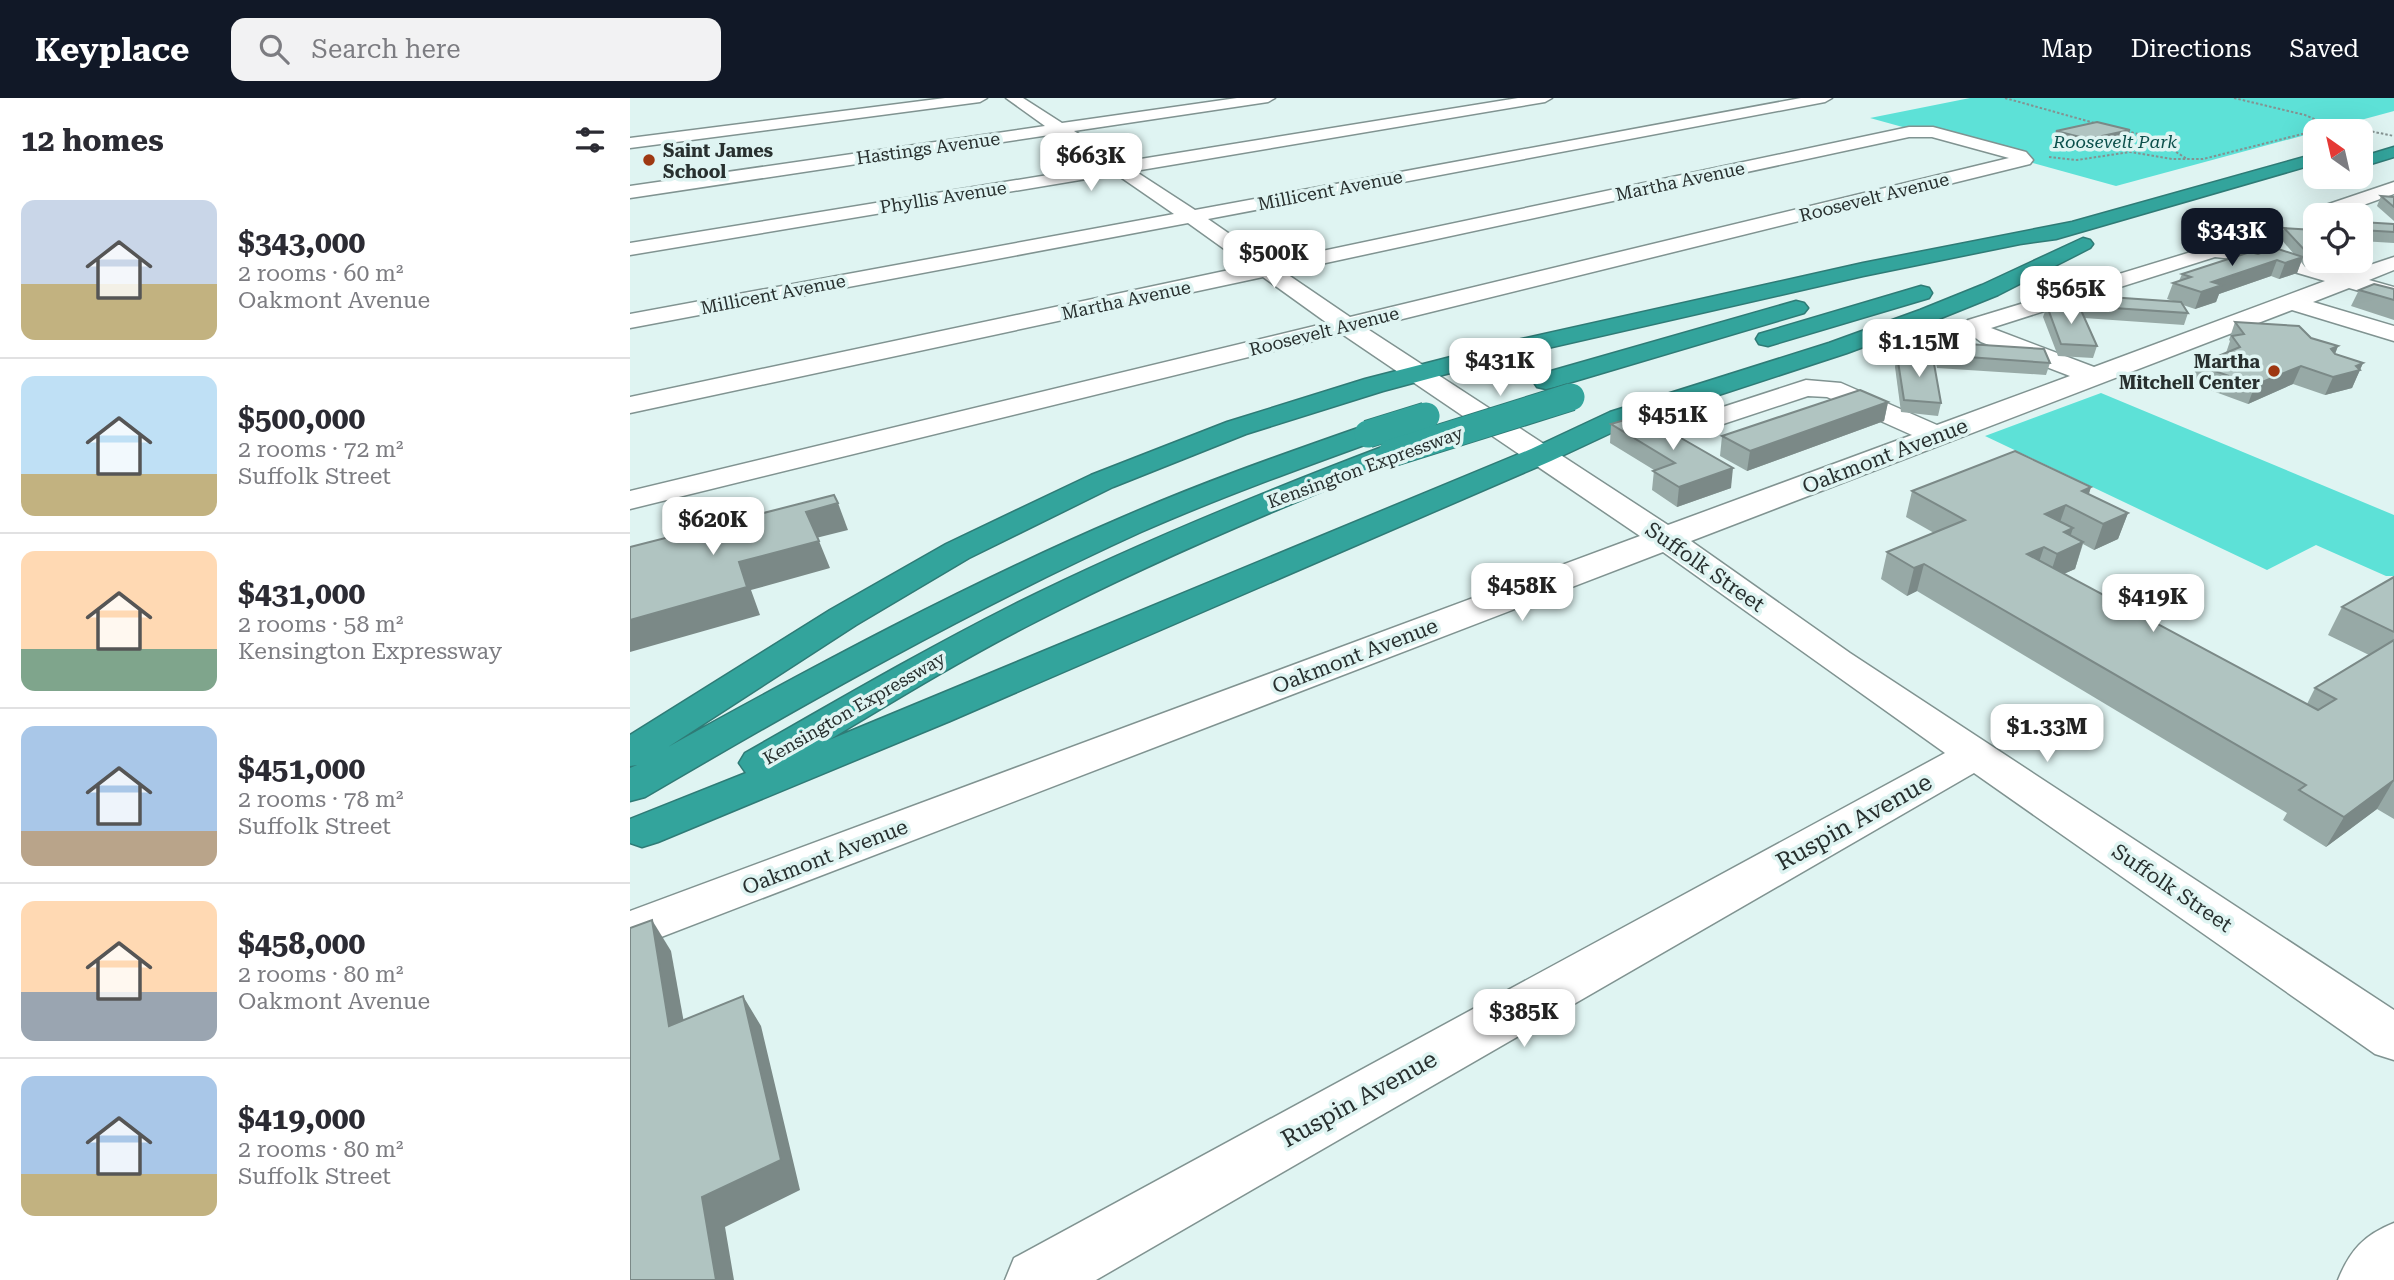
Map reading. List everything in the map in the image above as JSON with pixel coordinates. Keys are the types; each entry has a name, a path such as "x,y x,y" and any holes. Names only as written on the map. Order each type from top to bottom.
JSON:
{"highway":[{"path":"2373,142 2394,136"},
{"path":"2373,158 2394,152"},
{"name":"Kensington Expressway","path":"630,787 799,690 991,591 1131,525 1254,475 1571,397 2303,163"},
{"name":"Kensington Expressway","path":"636,835 928,664 1059,596 1255,506 1380,444 1546,381 2078,236 2303,178"},
{"path":"630,753 873,598 1019,520 1175,450 1318,401 1544,340 1919,256 2078,236"},
{"path":"636,835 949,707 1541,456 1620,418 1838,348 1990,290 2078,236"}],"street":[{"path":"634,191 634,181 980,98"},
{"name":"Suffolk Street","path":"1013,98 1191,216 1347,326 1667,539 1837,661 2394,1038"},
{"name":"Hastings Avenue","path":"776,147 1060,129 1268,98"},
{"name":"Phyllis Avenue","path":"630,249 1545,98"},
{"name":"Millicent Avenue","path":"630,321 1825,98"},
{"path":"1715,102 1787,123"},
{"path":"630,133 686,119"},
{"name":"Martha Avenue","path":"630,405 1909,132 1933,132 2018,159"},
{"path":"703,143 776,147"},
{"path":"630,144 776,147"},
{"name":"Roosevelt Avenue","path":"630,500 2018,159"},
{"path":"2350,203 2394,188"},
{"path":"2095,376 1990,337 1978,330 1976,325 2214,251 2262,256 2394,294"},
{"name":"Oakmont Avenue","path":"630,930 2394,263"},
{"path":"2290,302 2394,334"},
{"path":"1696,425 1806,388 1832,389 1938,436"},
{"name":"Ruspin Avenue","path":"1036,1280 1976,754"},
{"path":"2369,1280 2394,1253"}],"path":[{"path":"2006,98 2008,101 2099,124"},
{"path":"2234,98 2314,119"},
{"path":"2125,131 2152,137 2166,146 2171,153 2193,160"},
{"path":"2373,132 2394,136"},
{"path":"2018,159 2077,160 2130,152 2193,160 2215,157 2303,134"}],"green space":[{"name":"Roosevelt Park","path":"1970,98 2394,98 2394,111 2364,119 2303,119 2303,136 2116,186 1870,118"},
{"path":"2101,393 2394,515 2394,576 2386,576 2316,545 2267,570 1985,436"}],"building":[{"path":"2097,122 2130,130 2088,139 2056,131"},
{"path":"2381,196 2394,197 2394,207"},
{"path":"2373,223 2394,224 2394,232 2373,231"},
{"path":"2284,228 2303,229 2303,248"},
{"path":"2275,248 2303,257 2285,263 2277,260 2212,282 2222,285 2201,292 2173,283 2191,277 2182,274 2250,252 2258,254"},
{"path":"2374,284 2394,289 2394,300 2359,290"},
{"path":"2080,295 2181,302 2188,313 2084,306"},
{"path":"2047,306 2080,308 2097,346 2061,344"},
{"path":"2235,322 2299,326 2311,338 2338,346 2331,349 2335,354 2363,363 2356,366 2360,370 2333,377 2301,366 2255,385 2197,365 2240,347 2232,336 2244,334"},
{"path":"1936,342 2044,349 2050,363 1940,355"},
{"path":"1897,355 1933,358 1941,403 1904,400"},
{"path":"1860,390 1888,402 1750,451 1722,436"},
{"path":"1641,415 1733,468 1679,487 1653,471 1675,463 1611,424"},
{"path":"2015,451 2091,487 2082,491 2128,513 2103,524 2066,505 2045,514 2073,528 2064,532 2083,542 2057,554 2044,547 2027,554 2318,710 2336,699 2315,688 2394,640 2394,780 2344,817 2299,790 2306,785 1924,564 1914,568 1887,552 1965,520 1912,491"},
{"path":"834,495 838,503 806,512 819,541 739,562 747,587 630,620 630,547"},
{"path":"2394,577 2394,632 2342,607"},
{"path":"652,920 669,1026 743,996 781,1160 702,1197 716,1280 630,1280 630,928"}],"place":[{"name":"Saint James School","path":"649,160"},
{"name":"Martha Mitchell Center","path":"2274,371"}]}
